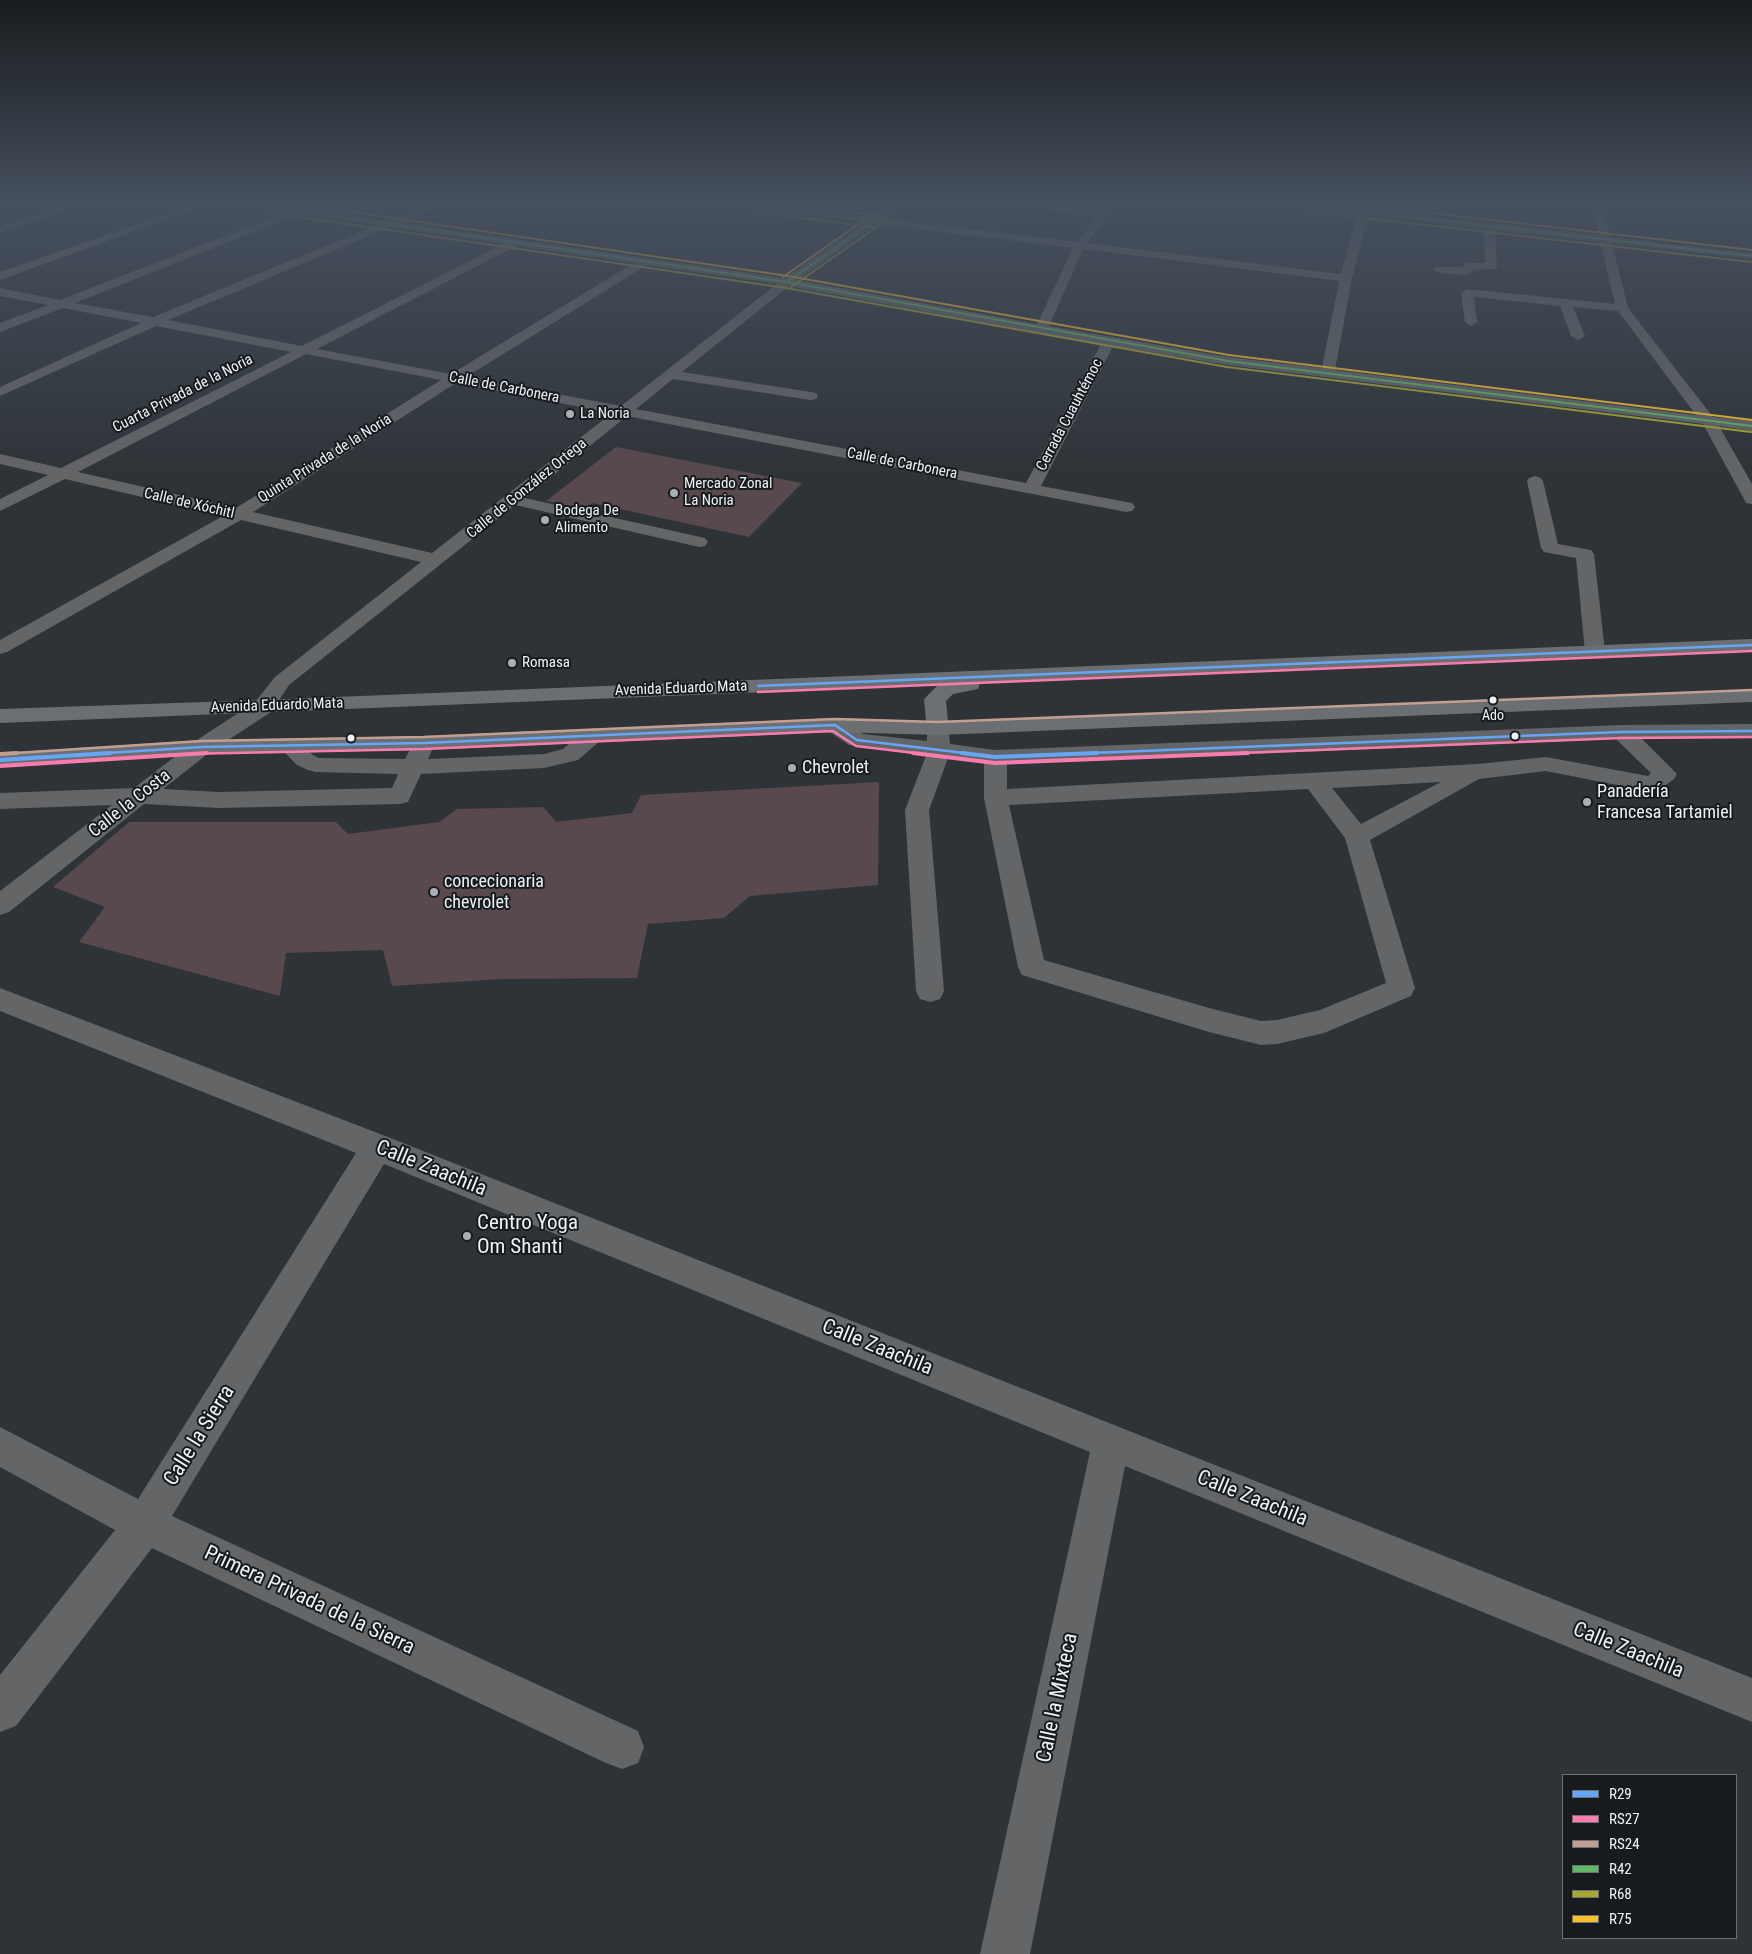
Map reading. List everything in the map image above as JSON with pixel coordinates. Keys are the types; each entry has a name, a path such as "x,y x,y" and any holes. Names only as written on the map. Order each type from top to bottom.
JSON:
{"main road":[{"name":"Avenida Eduardo Mata","path":"0,716 264,707 1752,645"},
{"path":"1133,670 1114,677 1091,682 975,684 947,688 936,698 939,740 1752,696"},
{"path":"0,760 202,747 424,743 834,725"}],"street":[{"name":"Calle de Carbonera","path":"21,296 1126,507"},
{"path":"0,328 79,296"},
{"path":"0,392 155,321 215,296"},
{"name":"Cuarta Privada de la Noria","path":"0,506 409,296"},
{"name":"Quinta Privada de la Noria","path":"0,648 237,515 588,296"},
{"name":"Calle de González Ortega","path":"264,707 282,681 769,296"},
{"path":"864,296 1228,361 1752,426"},
{"path":"1041,329 1056,296"},
{"path":"1328,372 1343,296"},
{"path":"1468,296 1471,322"},
{"path":"1502,296 1622,308"},
{"path":"1619,296 1622,308 1708,420 1752,499"},
{"path":"1565,302 1578,336"},
{"name":"Cerrada Cuauhtémoc","path":"1031,489 1109,341"},
{"path":"670,374 811,396"},
{"name":"Calle de Xóchitl","path":"0,459 437,560"},
{"path":"1535,481 1550,548 1585,554 1595,652"},
{"path":"513,500 699,542"},
{"name":"Calle la Costa","path":"0,905 202,747 264,707"},
{"path":"834,725 857,740 939,740 995,757 1621,732 1752,731"},
{"path":"996,798 1478,772 1546,764 1652,784 1666,774 1621,732"},
{"path":"288,745 305,760 316,766 412,767 544,761 570,755 593,735"},
{"path":"1525,737 1546,764"},
{"path":"930,991 917,810 939,740"},
{"path":"0,801 140,796 219,800 400,796 424,743"},
{"path":"995,757 996,798 1032,967 1261,1033 1277,1032 1324,1021 1401,988 1357,836 1314,780"},
{"path":"1357,836 1478,772"},
{"path":"0,816 24,800"},
{"name":"Calle Zaachila","path":"0,999 377,1147 1752,1700"},
{"name":"Calle la Sierra","path":"0,1710 145,1524 377,1147"},
{"name":"Calle la Mixteca","path":"1005,1954 1112,1443"},
{"name":"Primera Privada de la Sierra","path":"0,1446 145,1524 622,1747"}],"building":[{"name":"Mercado Zonal La Noria","path":"616,447 802,483 749,537 592,503 585,509 546,501"},
{"name":"concecionaria chevrolet","path":"879,782 878,885 750,896 724,918 648,924 637,978 502,979 392,986 383,950 286,953 280,996 79,942 105,907 53,887 129,822 336,822 348,834 439,822 457,809 543,807 556,822 632,813 641,795"}],"transit line":[{"name":"R68","path":"832,296 1227,367 1751,432"},
{"name":"R42","path":"866,296 1228,361 1752,426"},
{"name":"R75","path":"901,296 1229,355 1752,420"},
{"name":"R29","path":"758,686 1752,645"},
{"name":"RS27","path":"758,692 1752,651"},
{"name":"RS24","path":"0,754 202,741 424,737 835,719 938,722 1752,690"},
{"name":"R29","path":"0,760 202,747 424,743 835,725 857,740 995,757 1621,732 1752,731"},
{"name":"RS27","path":"0,766 202,753 424,749 833,731 856,746 995,763 1621,738 1752,737"}],"place":[{"name":"La Noria","path":"570,414"},
{"name":"Mercado Zonal La Noria","path":"674,493"},
{"name":"Bodega De Alimento","path":"545,520"},
{"name":"Romasa","path":"512,663"},
{"name":"Ado","path":"1493,700"},
{"name":"Chevrolet","path":"792,768"},
{"name":"Panadería Francesa Tartamiel","path":"1587,802"},
{"name":"concecionaria chevrolet","path":"434,892"},
{"name":"Centro Yoga Om Shanti","path":"467,1236"}]}
